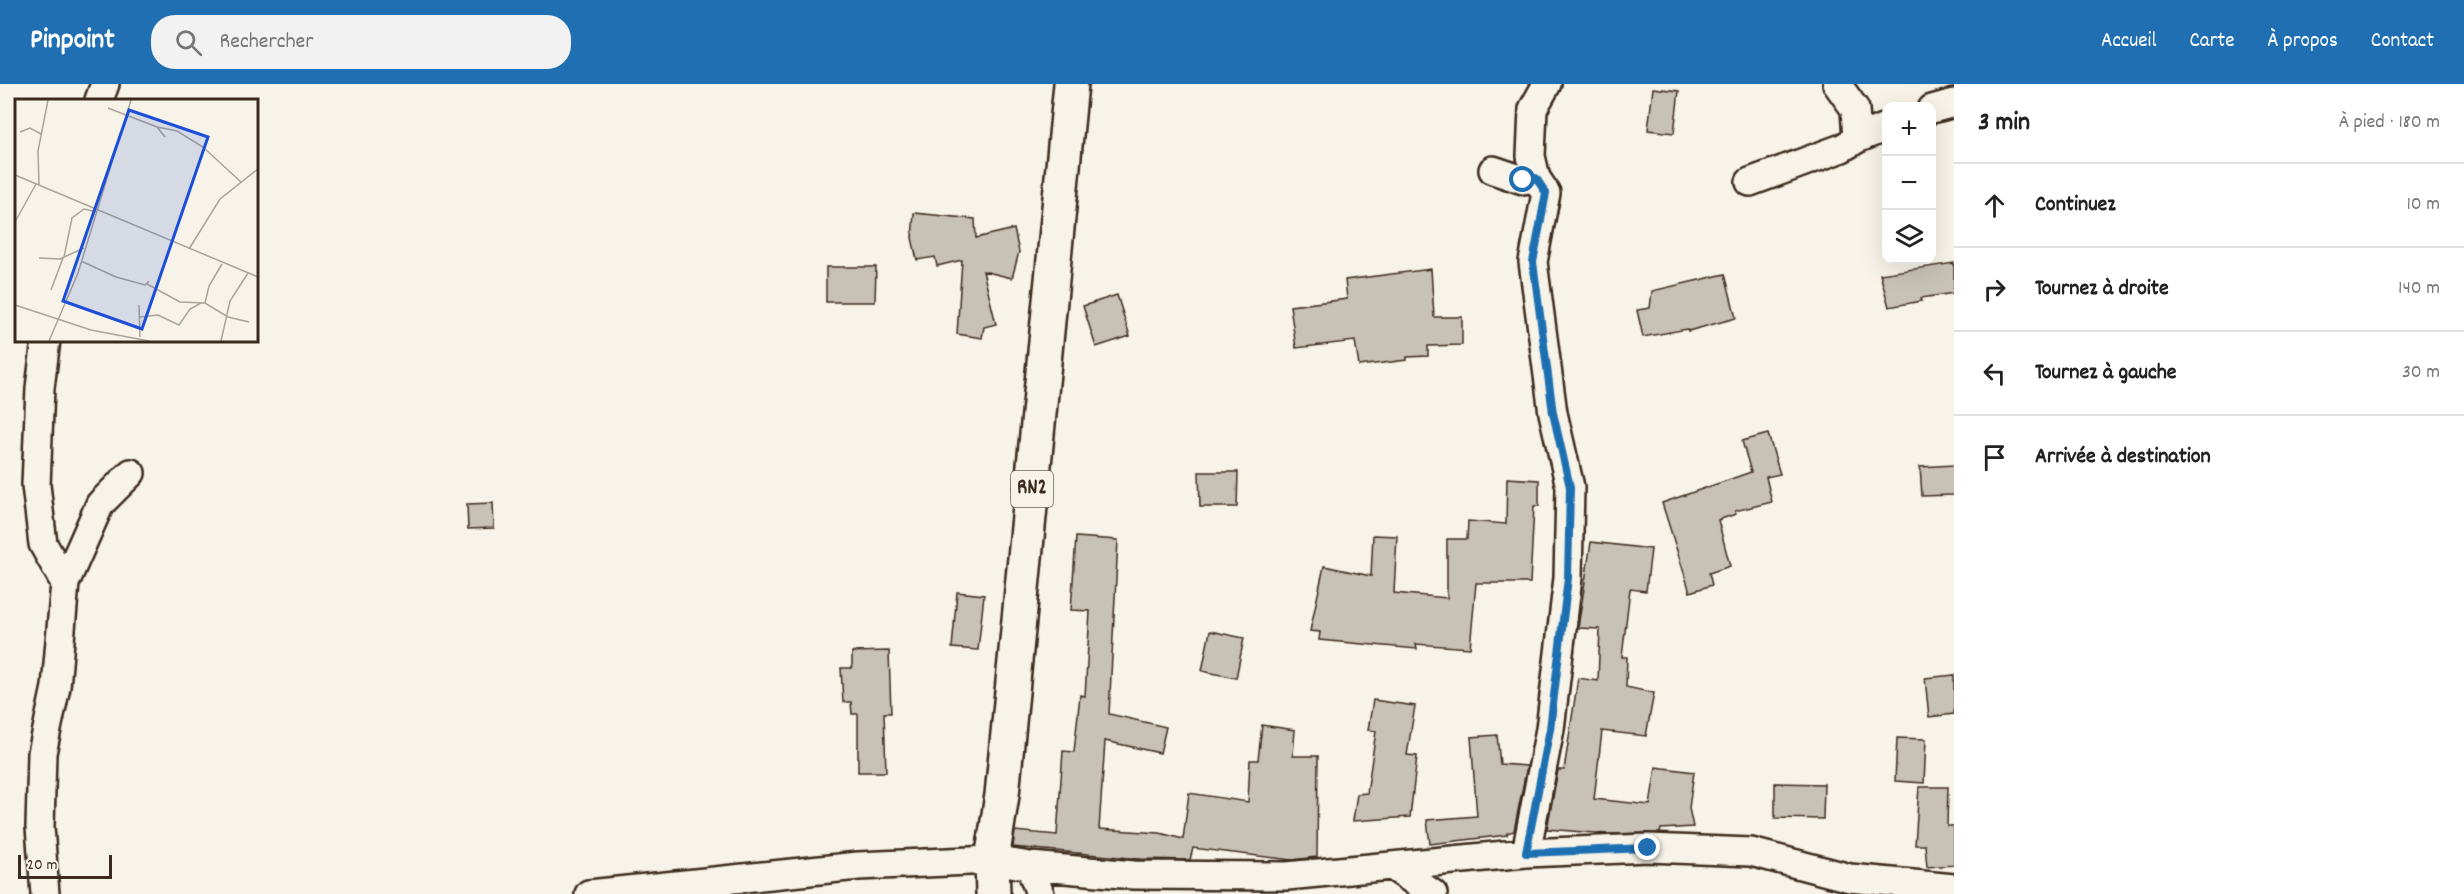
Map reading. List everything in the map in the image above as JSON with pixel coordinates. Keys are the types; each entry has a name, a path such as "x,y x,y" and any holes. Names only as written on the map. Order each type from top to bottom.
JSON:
{"highway":[{"name":"RN2","path":"993,894 992,860 1002,795 1071,84"}],"street":[{"path":"99,99 105,84"},
{"path":"1526,853 1550,729 1568,578 1570,487 1553,413 1533,262 1546,193 1536,178 1531,156 1533,109 1547,84"},
{"path":"1837,84 1855,109 1857,139"},
{"path":"1936,108 1954,103"},
{"path":"1750,182 1842,148 1882,129"},
{"path":"1493,170 1523,180 1536,178"},
{"path":"46,342 40,388 36,485 43,544 66,582"},
{"path":"45,894 40,827 42,753 56,687 66,582 100,504 131,473"},
{"path":"588,894 858,866 992,860 1030,866 1134,875 1287,876 1526,853 1648,848 1751,852 1850,878 1954,888"},
{"path":"1030,866 1040,894"},
{"path":"1392,866 1433,894"}],"building":[{"path":"1653,88 1679,91 1674,133 1648,130"},
{"path":"914,213 975,219 976,238 1014,229 1019,252 1012,278 983,271 996,324 984,327 982,338 957,334 962,260 937,266 935,257 917,260 912,238"},
{"path":"1954,263 1954,293 1921,298 1922,301 1889,307 1880,274"},
{"path":"826,267 876,267 875,302 826,302"},
{"path":"1431,269 1434,317 1462,317 1462,345 1428,346 1428,356 1407,357 1407,360 1359,366 1355,341 1296,348 1290,306 1347,299 1345,280"},
{"path":"1725,274 1736,318 1688,331 1687,329 1643,337 1637,310 1650,308 1652,291"},
{"path":"1117,295 1130,336 1096,347 1083,306"},
{"path":"1768,434 1780,474 1766,477 1772,502 1735,511 1736,514 1718,520 1730,566 1709,573 1712,585 1690,592 1662,503 1751,472 1742,441"},
{"path":"1954,465 1954,495 1922,496 1920,467"},
{"path":"1199,472 1238,472 1237,507 1200,507"},
{"path":"1507,478 1539,480 1539,506 1534,506 1530,583 1476,583 1470,648 1416,644 1417,649 1319,640 1320,632 1310,631 1324,566 1371,576 1373,535 1397,536 1394,593 1447,598 1447,539 1467,539 1468,521 1506,524"},
{"path":"493,503 494,528 468,529 467,504"},
{"path":"1076,537 1118,540 1109,714 1166,727 1160,753 1105,741 1099,829 1160,833 1183,839 1189,793 1248,802 1250,760 1258,760 1262,725 1295,730 1293,756 1318,756 1317,857 1292,860 1193,848 1190,860 1141,859 1013,847 1015,831 1057,835 1063,751 1074,752 1080,695 1085,696 1090,611 1071,610"},
{"path":"1591,542 1651,549 1646,591 1630,589 1622,657 1627,657 1626,687 1654,693 1646,736 1602,731 1594,799 1650,805 1656,767 1694,772 1689,808 1693,827 1661,829 1660,833 1608,834 1547,829 1558,770 1564,770 1578,678 1598,681 1600,629 1578,628"},
{"path":"957,592 984,595 978,650 952,648"},
{"path":"1210,631 1244,638 1236,678 1202,671"},
{"path":"889,651 891,713 884,713 886,772 858,772 858,714 852,714 851,702 843,702 841,668 852,668 852,652"},
{"path":"1954,675 1954,714 1929,717 1925,678"},
{"path":"1373,700 1415,706 1407,755 1417,756 1410,817 1353,821 1357,794 1367,793 1376,731 1368,730"},
{"path":"1497,735 1500,764 1527,766 1514,831 1507,835 1430,844 1427,820 1477,816 1471,737"},
{"path":"1897,738 1926,739 1924,783 1895,781"},
{"path":"1775,783 1824,784 1823,819 1775,818"},
{"path":"1919,787 1948,787 1947,826 1954,826 1954,865 1927,867 1925,845 1915,845"}],"route":[{"path":"1523,180 1536,178 1546,193 1533,262 1540,329 1553,413 1570,487 1568,578 1550,729 1526,853 1648,848"}]}
